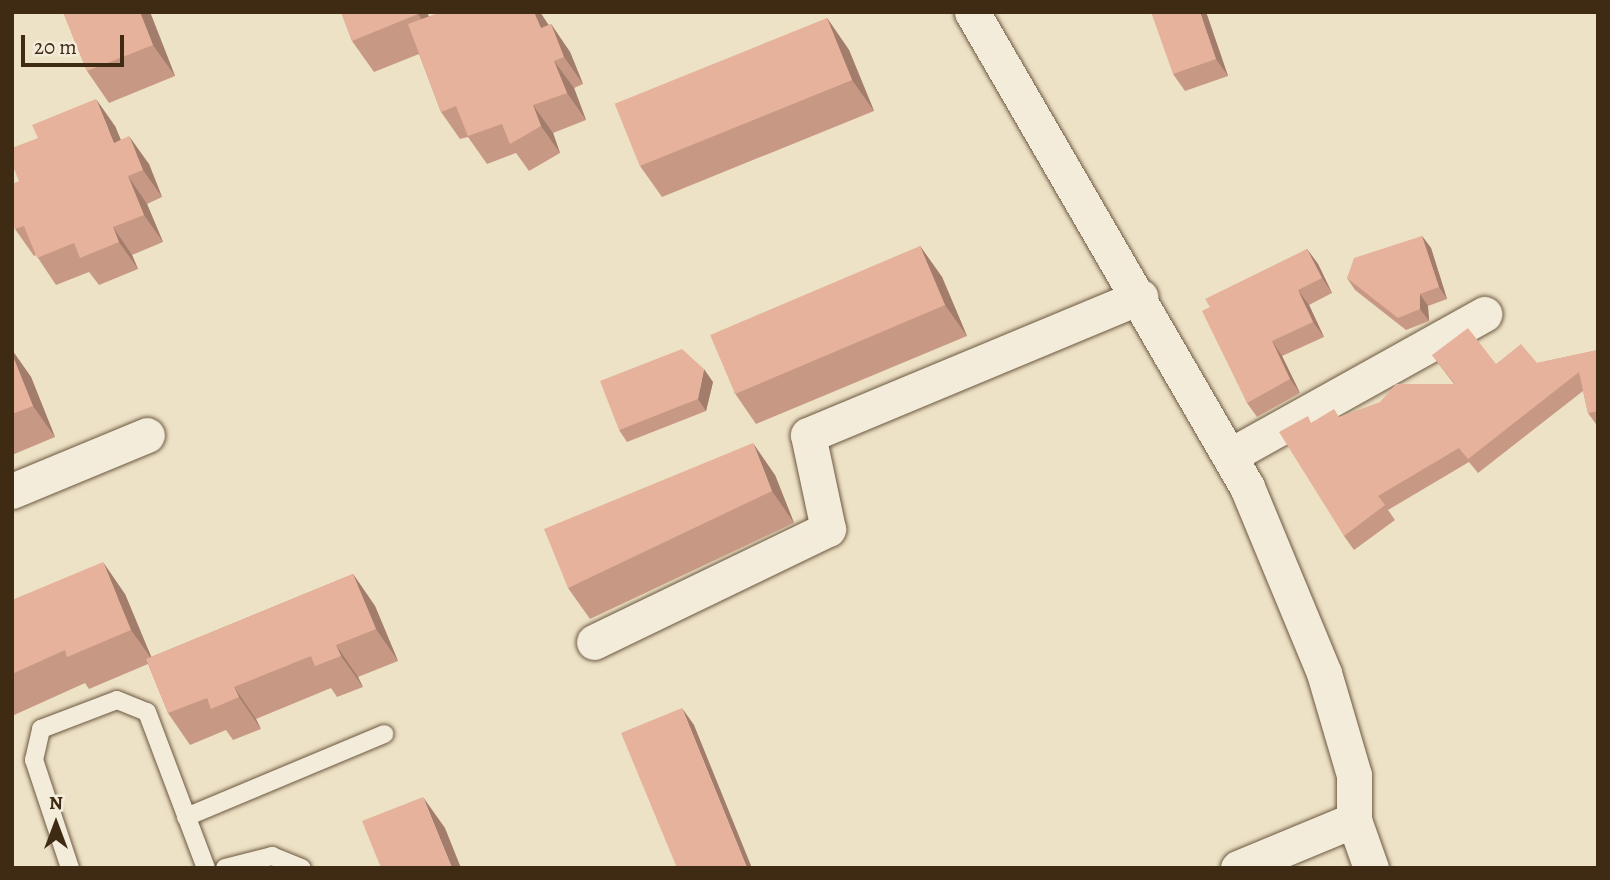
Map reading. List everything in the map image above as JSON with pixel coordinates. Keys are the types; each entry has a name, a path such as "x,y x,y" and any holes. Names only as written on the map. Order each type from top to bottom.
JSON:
{"street":[{"path":"972,12 1231,455 1324,673 1354,775 1354,820 1371,868"},
{"path":"594,642 828,529 808,435 1140,297"},
{"path":"1231,455 1484,314"},
{"path":"12,491 147,435"},
{"path":"1238,868 1354,820"}],"lane":[{"path":"70,868 34,760 41,729 117,700 147,712 206,868"},
{"path":"186,817 384,734"},
{"path":"225,868 272,856 302,868"}],"building":[{"path":"63,12 140,12 153,45 87,71"},
{"path":"341,12 417,12 418,14 352,41"},
{"path":"441,12 534,12 541,28 551,24 564,57 554,61 567,93 533,105 541,126 510,144 502,124 468,136 456,106 441,112 408,24"},
{"path":"1151,12 1200,12 1216,59 1173,74"},
{"path":"827,18 852,80 640,166 615,104"},
{"path":"96,99 114,143 129,136 143,170 128,176 144,215 113,227 119,242 80,258 74,243 37,258 24,226 15,229 12,223 12,184 19,181 12,164 12,148 38,138 32,125"},
{"path":"1422,236 1439,287 1420,294 1420,309 1398,318 1347,278 1354,258"},
{"path":"920,246 945,305 735,394 710,335"},
{"path":"1307,249 1322,278 1298,290 1313,322 1272,341 1290,379 1247,403 1202,311 1210,307 1205,299"},
{"path":"1468,328 1496,364 1521,344 1537,363 1598,350 1598,411 1588,413 1579,372 1468,459 1459,448 1378,496 1385,505 1344,536 1279,432 1308,416 1311,423 1334,409 1339,417 1380,402 1396,384 1455,384 1432,355"},
{"path":"682,349 704,369 698,399 619,430 600,381"},
{"path":"12,354 33,406 12,414"},
{"path":"753,443 772,491 568,588 544,529"},
{"path":"103,562 131,630 67,657 65,650 12,674 12,600"},
{"path":"353,574 376,629 336,645 341,656 315,666 311,656 234,687 239,697 211,709 207,698 168,713 146,659"},
{"path":"682,708 747,868 677,868 621,733"},
{"path":"423,797 452,868 381,868 362,821"}]}
